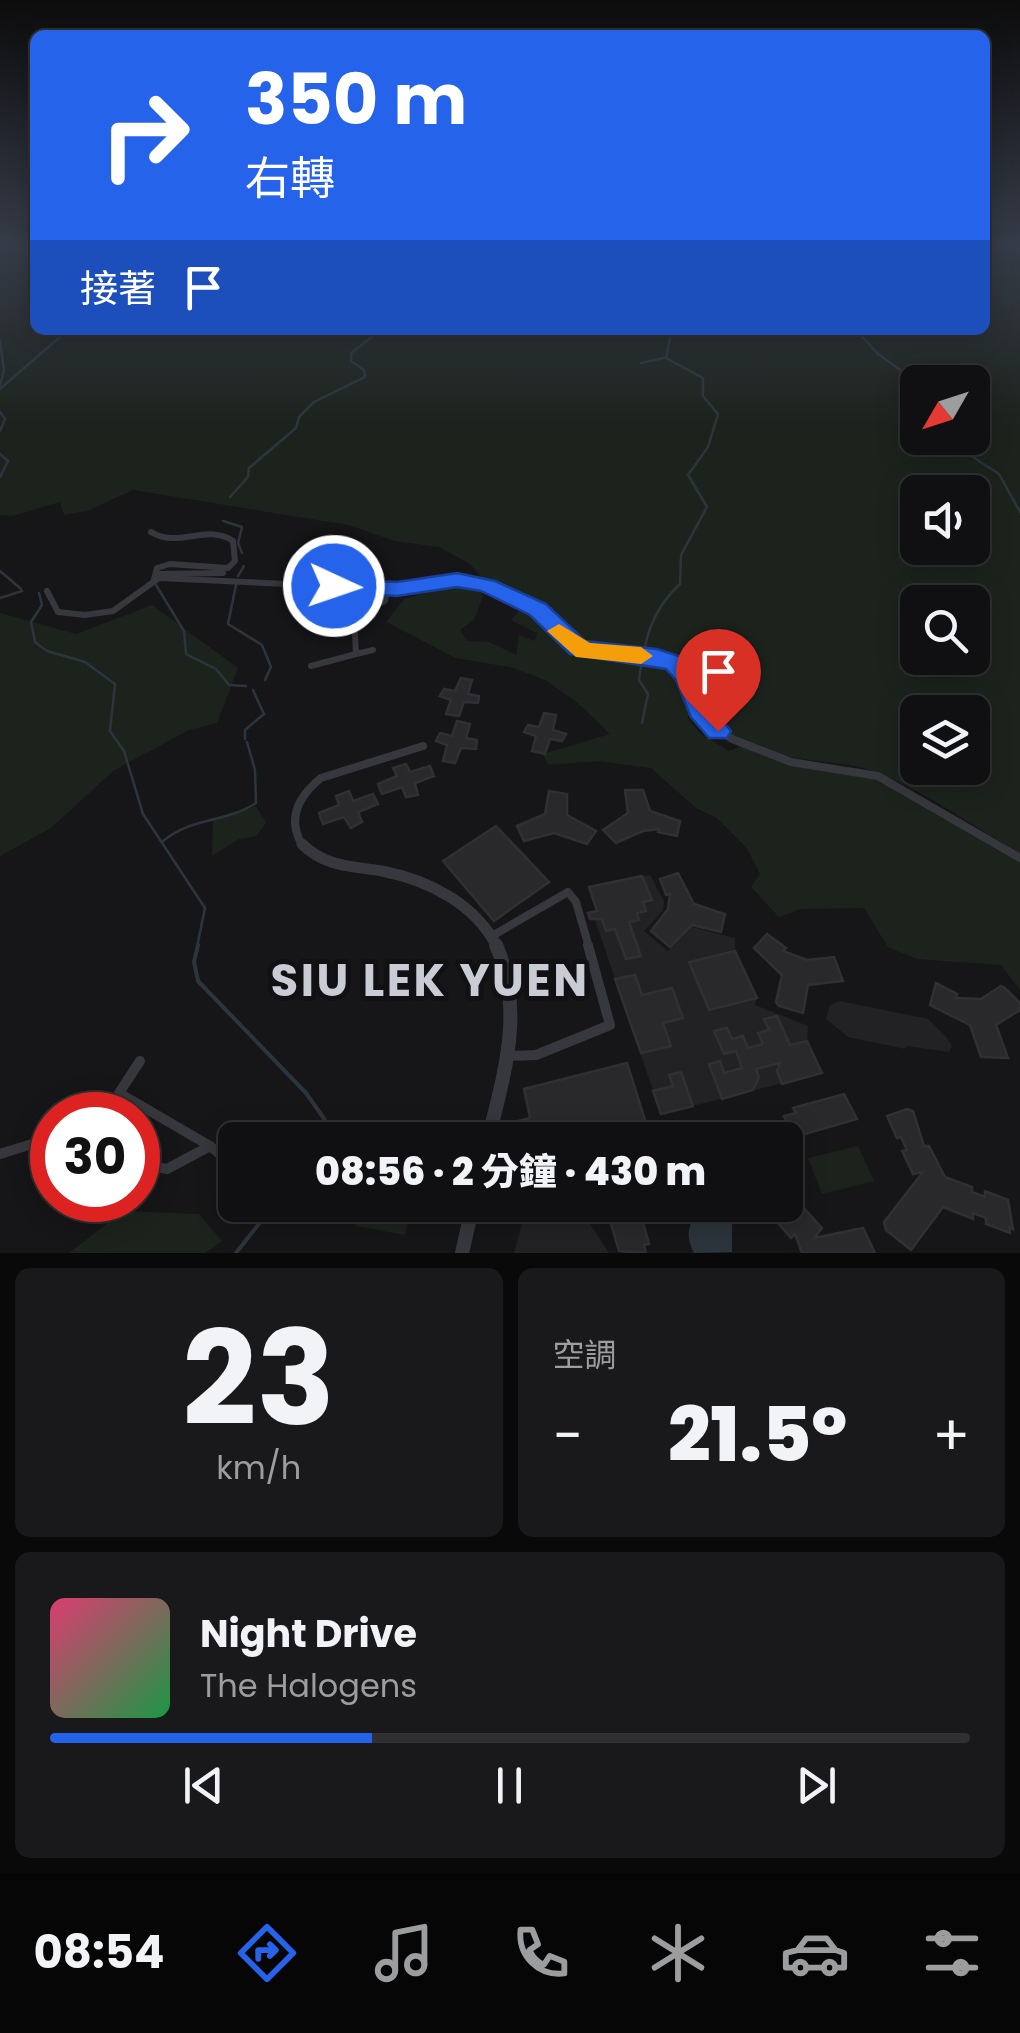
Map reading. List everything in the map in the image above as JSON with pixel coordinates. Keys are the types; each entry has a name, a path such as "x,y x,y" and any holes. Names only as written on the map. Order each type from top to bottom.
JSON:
{"street":[{"path":"47,591 58,612 99,614 127,605 155,577 167,571 214,575 234,561 231,536 164,540 151,532"},
{"path":"155,577 387,589 441,580 472,582 531,605 578,649 669,660 687,676 700,711 718,731 778,759 878,776 1020,858"},
{"path":"327,608 324,621 354,616 387,600 387,589"},
{"path":"354,616 356,654"},
{"path":"311,666 374,650"},
{"path":"423,746 387,760 342,768 312,785 295,814 294,828 313,856 332,864 402,876 444,890 466,906 492,936 511,996 508,1056 492,1122"},
{"path":"492,936 568,892 576,902 610,1025 592,1028 535,1058 508,1056"},
{"path":"140,1061 119,1093 218,1153"},
{"path":"0,1154 30,1145"},
{"path":"160,1169 177,1168 210,1146"},
{"path":"462,1253 468,1222"}],"shaded area":[{"path":"0,306 30,306 30,335 990,335 990,306 1020,306 1020,854 905,785 990,785 990,695 900,695 900,783 862,768 780,755 740,742 713,722 675,661 585,650 532,603 487,583 470,564 439,547 395,541 348,525 133,490 87,511 64,515 60,502 12,516 0,515"},
{"path":"461,585 479,589 483,596 474,619 460,630 467,641 489,642 516,655 519,635 535,641 537,633 511,620 522,608 534,609 573,649 600,657 661,661 673,669 685,684 695,708 687,718 701,734 729,751 743,746 779,761 877,779 1020,862 1020,990 1001,965 917,959 888,947 864,908 801,909 779,917 751,887 760,874 746,847 717,818 696,808 651,768 598,761 548,765 543,754 610,734 579,704 547,681 514,668 456,658 386,622 405,598"},
{"path":"152,605 238,668 217,723 187,731 113,771 51,828 0,856 0,613 76,634"},
{"path":"256,806 266,823 256,836 239,839 212,856 213,819"},
{"path":"650,875 664,901 663,911 644,931 668,951 692,927 735,938 735,951 757,998 755,1005 808,1026 807,1041 822,1073 661,1114 595,920 588,913 597,911 589,887"},
{"path":"840,1001 928,1019 952,1046 949,1052 906,1046 905,1049 848,1037 826,1019 830,1005"},
{"path":"858,1146 874,1181 822,1194 808,1158"},
{"path":"160,1212 199,1214 222,1241 205,1253 69,1253 109,1222 160,1222"},
{"path":"357,1222 408,1222 405,1235 356,1226"},
{"path":"522,1222 584,1222 590,1224 609,1253 514,1253"},
{"path":"692,1222 732,1222 732,1252 694,1253"}],"building":[{"path":"461,678 472,680 468,694 479,696 478,703 464,702 459,716 446,714 451,700 440,696 444,689 455,691"},
{"path":"544,713 556,715 553,730 566,734 562,741 550,739 545,754 532,751 536,736 524,732 528,725 539,727"},
{"path":"457,721 470,724 466,738 477,740 476,749 461,748 455,763 443,761 447,745 436,741 440,733 452,736"},
{"path":"406,764 410,772 430,766 434,776 415,783 418,795 406,797 402,787 382,794 378,784 397,776 393,768"},
{"path":"625,790 643,790 650,811 680,821 677,836 658,832 659,829 643,831 616,843 603,830 628,813"},
{"path":"349,791 353,801 373,794 378,804 358,812 362,822 351,828 344,817 323,824 319,813 339,805 336,796"},
{"path":"549,791 567,794 567,815 596,831 587,844 554,833 524,841 517,826 545,814"},
{"path":"496,826 549,882 494,921 443,861"},
{"path":"678,873 694,904 725,914 721,932 692,925 670,947 651,931 668,909 670,894 666,895 660,879"},
{"path":"642,876 652,900 643,902 646,911 637,913 639,920 629,922 641,956 626,959 615,929 606,931 602,919 590,919 588,913 597,911 589,887"},
{"path":"767,934 786,948 783,951 807,960 834,957 843,981 808,985 803,1013 779,1006 776,1002 782,975 754,948"},
{"path":"735,951 757,998 709,1010 689,962"},
{"path":"635,975 642,995 672,988 683,1018 663,1023 671,1046 641,1053 615,979"},
{"path":"936,983 957,994 956,998 981,999 1001,986 1020,1003 1020,1010 996,1025 1008,1058 981,1057 970,1025 930,1005"},
{"path":"777,1016 790,1045 807,1041 822,1073 782,1084 777,1071 780,1063 756,1069 759,1077 753,1090 722,1099 709,1064 720,1061 724,1073 742,1068 736,1051 724,1054 714,1031 727,1028 732,1039 743,1036 748,1048 763,1044 758,1033 769,1030 764,1019"},
{"path":"627,1063 645,1120 518,1122 530,1118 524,1089"},
{"path":"681,1072 693,1106 661,1114 653,1091 673,1086 669,1075"},
{"path":"844,1094 857,1119 805,1134 803,1122 787,1122 784,1116 796,1113 793,1108"},
{"path":"907,1109 913,1111 924,1146 929,1146 945,1177 972,1187 972,1192 985,1197 985,1191 1008,1200 1013,1229 1010,1227 1010,1233 986,1224 986,1218 973,1213 973,1219 943,1207 911,1250 886,1230 884,1222 923,1172 913,1174 902,1151 907,1150 887,1116"},
{"path":"803,1207 822,1228 814,1238 863,1228 875,1253 802,1253 795,1234 791,1238 777,1222 803,1222"},
{"path":"610,1222 643,1222 649,1244 644,1245 646,1253 619,1251"}],"waterway":[{"path":"0,389 62,335"},
{"path":"230,497 248,477 249,468 296,428 299,417 314,402 365,377 364,370 351,361 351,353 374,335"},
{"path":"642,723 648,694 639,680 647,640 662,605 680,584 681,555 707,507 688,475 708,447 718,414 703,396 703,378 666,358 671,335"},
{"path":"861,335 900,370"},
{"path":"0,341 4,370 0,386"},
{"path":"641,363 664,358"},
{"path":"0,412 5,419 0,431"},
{"path":"0,454 8,461 0,477"},
{"path":"970,455 999,474 1020,512"},
{"path":"223,521 242,527 238,543 242,553"},
{"path":"238,576 244,566"},
{"path":"0,571 21,589"},
{"path":"156,585 184,631 186,654 216,669 229,685 246,686"},
{"path":"236,585 228,624 262,645 271,667 265,680"},
{"path":"0,598 22,591"},
{"path":"39,593 42,605 31,622 35,642 47,651 85,662 115,684 110,731 124,751 143,814 205,908 197,947"},
{"path":"245,739 245,730 264,714 253,690"},
{"path":"162,842 184,828 256,803 255,770 247,742"},
{"path":"198,945 194,962 198,981 306,1093 325,1120"},
{"path":"236,1253 260,1222"}],"slow traffic":[{"path":"559,631 584,651 641,656"}],"district":[{"name":"SIU LEK YUEN","path":"430,980"}],"route":[{"path":"334,586 397,589 441,580 487,586 538,610 578,649 657,657 674,663 692,685 700,711 718,731"}]}
